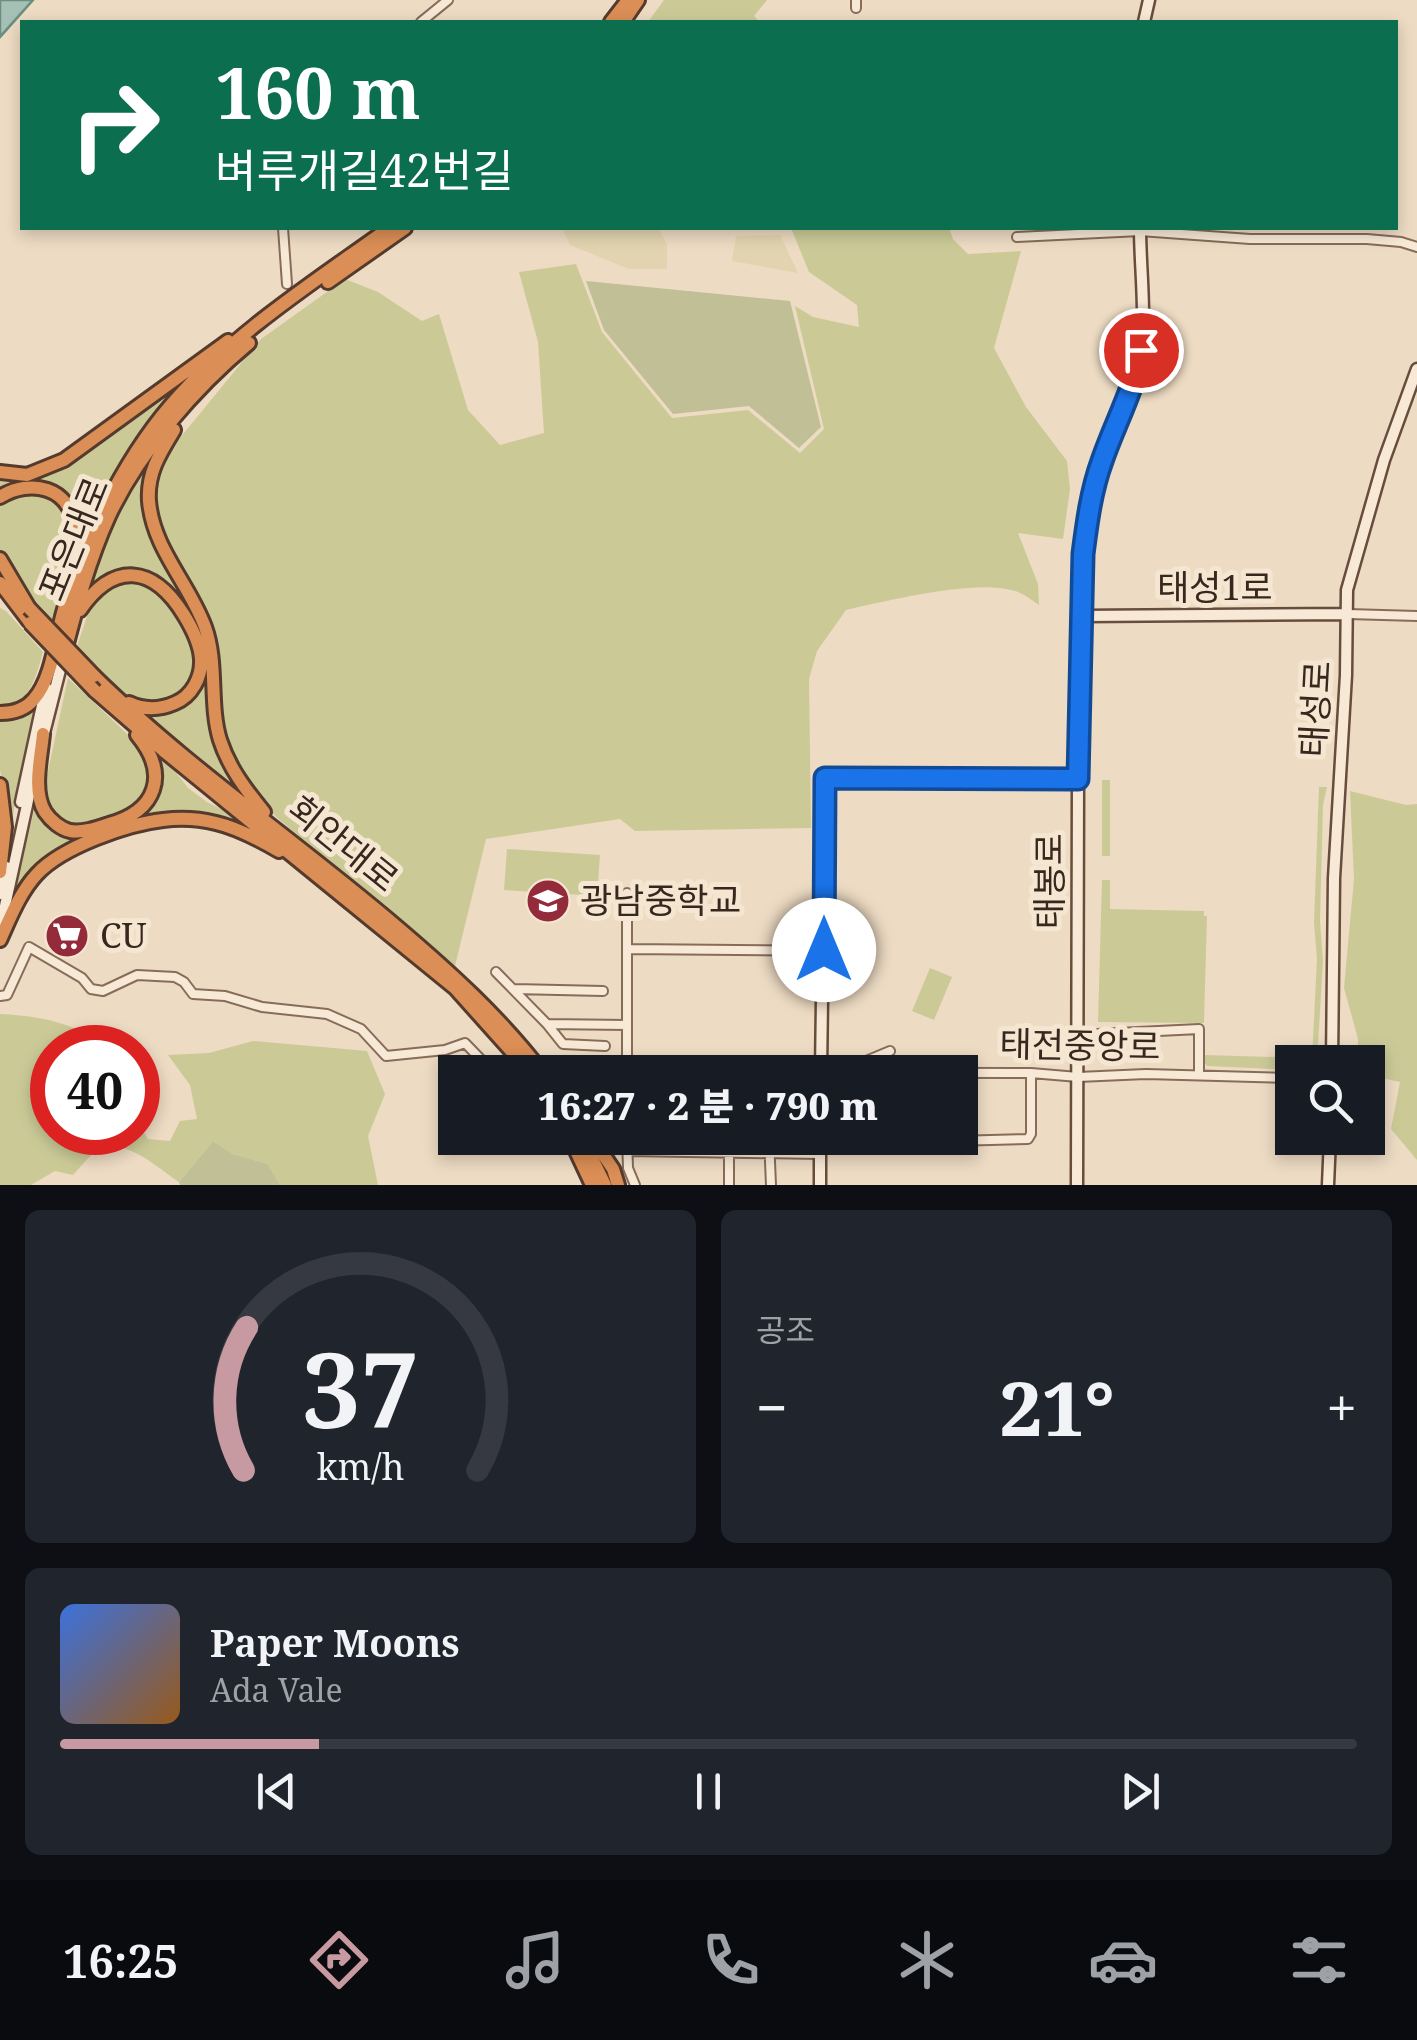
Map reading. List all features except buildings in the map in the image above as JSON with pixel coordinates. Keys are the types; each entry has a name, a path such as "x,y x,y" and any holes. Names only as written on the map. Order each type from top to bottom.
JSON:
{"highway":[{"path":"624,20 641,0"},
{"name":"포은대로","path":"57,659 64,608 85,547 119,480 170,406 224,353 386,230"},
{"name":"포은대로","path":"57,659 110,514 151,448 240,351 280,317 402,230"},
{"path":"0,472 26,475 64,460 213,351 273,314"},
{"path":"197,394 154,464 149,487 153,526 204,623 211,648 220,739 237,778 278,829"},
{"path":"0,497 20,487 38,486 66,506 74,523 64,608"},
{"path":"0,559 29,608"},
{"path":"0,572 29,608"},
{"path":"73,620 102,584 135,575 157,582 172,597 192,629 202,663 198,680 183,698 156,709 140,708 112,695"},
{"path":"0,583 30,624"},
{"path":"0,604 30,624"},
{"name":"회안대로","path":"29,608 112,695 378,910 464,986 528,1055"},
{"name":"회안대로","path":"30,624 116,711 455,988 515,1055"},
{"path":"0,713 22,710 36,698 57,659"},
{"path":"44,734 38,781 45,812 59,826 73,832 128,819 143,808 152,794 155,776 142,741 116,711"},
{"path":"0,785 5,827 0,872"},
{"path":"0,940 13,910 37,874 76,846 135,826 163,820 218,824 265,842 301,863"},
{"path":"576,1155 589,1185"},
{"path":"590,1155 605,1185"},
{"path":"603,1155 618,1185"}],"street":[{"path":"423,20 448,0"},
{"path":"284,230 287,284"},
{"path":"1018,237 1125,230"},
{"name":"태봉로","path":"1078,1185 1078,779 1083,554 1091,498 1102,460 1133,387 1141,350 1140,230"},
{"path":"1151,230 1250,239 1367,238 1417,247"},
{"name":"태성로","path":"1332,1045 1335,846 1348,614 1346,590 1384,460 1417,369"},
{"path":"1348,614 1417,616"},
{"name":"태성1로","path":"1083,616 1348,614"},
{"name":"포은대로","path":"0,929 57,659"},
{"name":"포은대로","path":"0,894 57,659"},
{"path":"821,1055 825,778 1078,779"},
{"path":"627,893 627,1055"},
{"path":"0,996 7,995 29,947 82,978 91,989 102,991 137,975 175,977 193,994 327,1014 361,1029 386,1056 445,1050 465,1042 477,1055"},
{"path":"628,949 856,951"},
{"path":"496,972 563,1044 605,1046"},
{"path":"514,989 603,992"},
{"path":"547,1024 628,1026"},
{"path":"1077,1035 1199,1029 1198,1074"},
{"path":"880,1055 890,1051"},
{"name":"태전중앙로","path":"978,1072 1078,1077 1198,1074 1275,1077"},
{"path":"978,1140 1028,1139 1031,1072"},
{"path":"628,1155 634,1185"},
{"path":"729,1155 729,1185"},
{"path":"770,1155 771,1185"},
{"path":"784,1155 820,1160"},
{"path":"820,1155 824,1185"},
{"path":"1328,1185 1329,1155"}],"shaded area":[{"path":"0,0 33,0 0,37"},
{"path":"664,0 767,0 754,16 758,20 649,20"},
{"path":"563,230 659,230 667,244 667,269 629,269 570,245"},
{"path":"792,230 950,230 968,254 1021,251 994,348 1026,407 1067,461 1070,489 1063,539 1018,533 1038,584 1039,605 1015,591 975,588 846,610 817,651 809,679 811,828 635,831 620,819 486,839 454,970 275,816 248,786 223,727 218,650 209,618 159,526 155,478 166,455 261,339 345,279 378,292 422,321 439,314 468,410 500,445 544,433 538,342 519,272 576,264 602,332 672,418 748,410 800,453 824,429 795,306 813,317 859,327 857,305 809,272"},
{"path":"780,235 798,273 732,261 736,236"},
{"path":"195,371 80,551 76,523 54,489 0,492 0,477 38,476"},
{"path":"147,466 143,500 146,521 203,638 214,735 228,772 242,793 139,711 168,711 204,665 171,590 153,575 139,570 107,573 86,590 126,499"},
{"path":"28,490 51,497 62,507 68,521 69,555 52,622 0,553 0,502"},
{"path":"125,580 147,585 167,598 193,653 192,676 186,686 156,703 141,704 126,696 76,649 94,596"},
{"path":"0,608 43,652 25,695 10,705 0,706"},
{"path":"68,678 143,749 151,775 140,805 98,825 65,826 45,805 45,785"},
{"path":"36,704 11,824 0,770 0,719 20,715"},
{"path":"153,751 188,788 252,829 199,816 70,847 11,906 37,798 60,830 141,815 157,799 160,773"},
{"path":"1102,780 1110,780 1110,856 1102,856"},
{"path":"1319,787 1327,787 1323,805 1323,961 1318,1045 1313,1045 1317,959 1314,923"},
{"path":"1350,791 1406,805 1417,804 1417,1160 1391,1129 1400,1082 1385,1079 1385,1045 1358,1045 1344,988 1354,879"},
{"path":"507,849 600,855 597,896 504,890"},
{"path":"1102,880 1110,880 1110,909 1204,911 1204,1023 1098,1022"},
{"path":"930,968 952,977 934,1020 912,1011"},
{"path":"0,1014 56,1022 64,1025 30,1025 30,1155 92,1155 73,1175 55,1171 31,1185 0,1185"},
{"path":"253,1041 367,1051 385,1094 368,1136 378,1185 280,1185 266,1164 233,1154 213,1141 179,1182 139,1155 160,1155 160,1140 170,1141 180,1121 197,1119 190,1085 168,1055 209,1053"},
{"path":"1204,1055 1275,1057 1275,1069 1207,1066"}],"green space":[{"path":"586,281 790,301 821,427 799,448 749,406 673,414 604,330"},
{"path":"213,1141 233,1154 267,1164 280,1185 180,1185"}],"place":[{"name":"광남중학교","path":"548,901"},
{"name":"CU","path":"67,936"}],"route":[{"path":"824,950 825,778 1078,779 1087,518 1102,460 1133,387 1141,350"}]}
